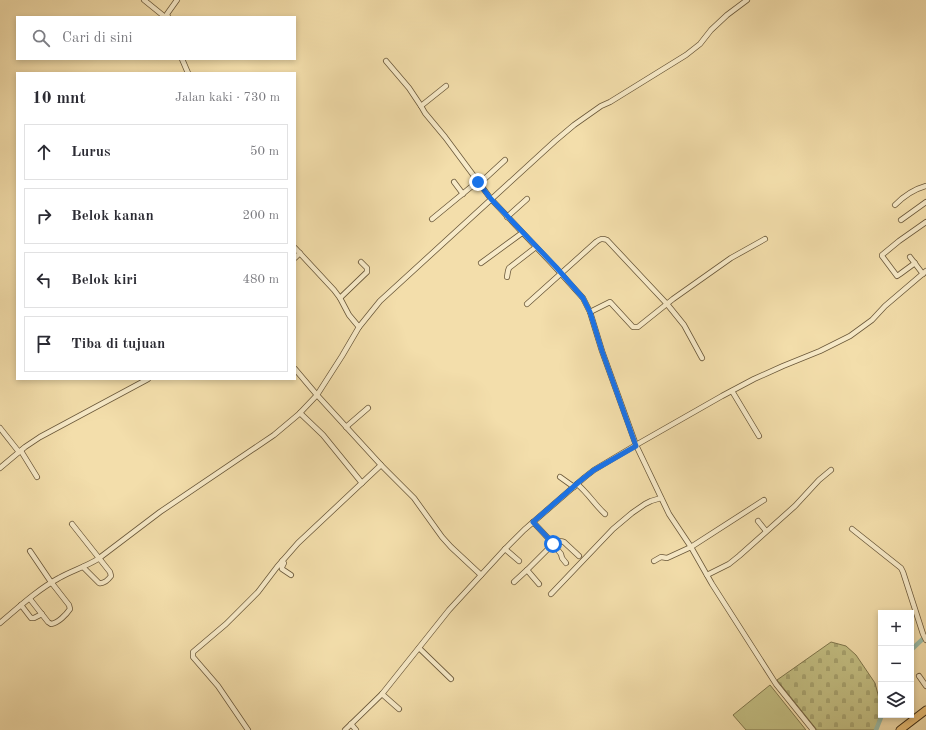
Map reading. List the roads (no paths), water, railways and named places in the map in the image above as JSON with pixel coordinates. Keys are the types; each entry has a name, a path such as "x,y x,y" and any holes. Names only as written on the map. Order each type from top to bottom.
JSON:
{"main road":[{"path":"900,730 926,710"}],"street":[{"path":"144,0 165,16"},
{"path":"166,16 177,0"},
{"path":"0,623 52,582 99,558 160,512 274,435 300,413 317,395 359,327 380,301 574,125 601,106 610,102 686,55 700,44 711,30 727,15 747,0"},
{"path":"182,60 188,72"},
{"path":"386,61 409,88 425,113 491,199 583,298 590,312 602,351 636,446 669,514 776,684 813,730"},
{"path":"421,106 446,86"},
{"path":"432,219 505,160"},
{"path":"454,182 463,194"},
{"path":"895,205 918,189 926,186"},
{"path":"507,217 527,199"},
{"path":"901,220 926,202"},
{"path":"915,263 897,276 882,255 926,222"},
{"path":"480,263 522,233"},
{"path":"527,304 596,242 605,239 667,304 684,325 702,358"},
{"path":"590,312 610,302 633,327 638,327 731,258 764,239"},
{"path":"507,277 510,268 536,247"},
{"path":"296,249 334,290 349,315 359,327"},
{"path":"296,257 300,253"},
{"path":"345,730 382,694 449,610 505,549 533,522 576,485 594,470 732,391 850,336 872,320 885,306 924,272 910,257"},
{"path":"340,298 367,272 367,268 361,262"},
{"path":"296,370 317,395 414,498 451,547 481,575"},
{"path":"0,468 25,447 40,437 146,380"},
{"path":"732,391 759,436"},
{"path":"346,426 368,408"},
{"path":"300,413 323,435 362,483"},
{"path":"0,428 38,476"},
{"path":"248,730 218,686 193,657 192,655 194,651 226,624 258,592 298,543 381,464"},
{"path":"707,575 728,564 739,556 795,506 819,480 831,470"},
{"path":"560,477 586,492 605,514"},
{"path":"551,594 616,527 632,513 645,504 662,498"},
{"path":"654,561 661,557 667,558 690,546 764,500"},
{"path":"758,521 766,532"},
{"path":"533,522 553,544 566,563"},
{"path":"72,524 111,574 111,577 106,582 98,583 83,567"},
{"path":"852,529 901,568 926,640"},
{"path":"514,582 553,544 559,541 562,541 579,556"},
{"path":"505,549 520,561"},
{"path":"30,552 69,605 70,609 53,624 50,623 42,614 30,598"},
{"path":"282,561 284,564 282,569 291,575"},
{"path":"528,570 540,584"},
{"path":"21,605 31,618 42,614"},
{"path":"418,648 451,678"},
{"path":"919,676 926,686"},
{"path":"382,694 399,709"},
{"path":"351,724 356,730"}],"waterway":[{"path":"914,647 926,636"},
{"path":"876,730 881,718"}]}
